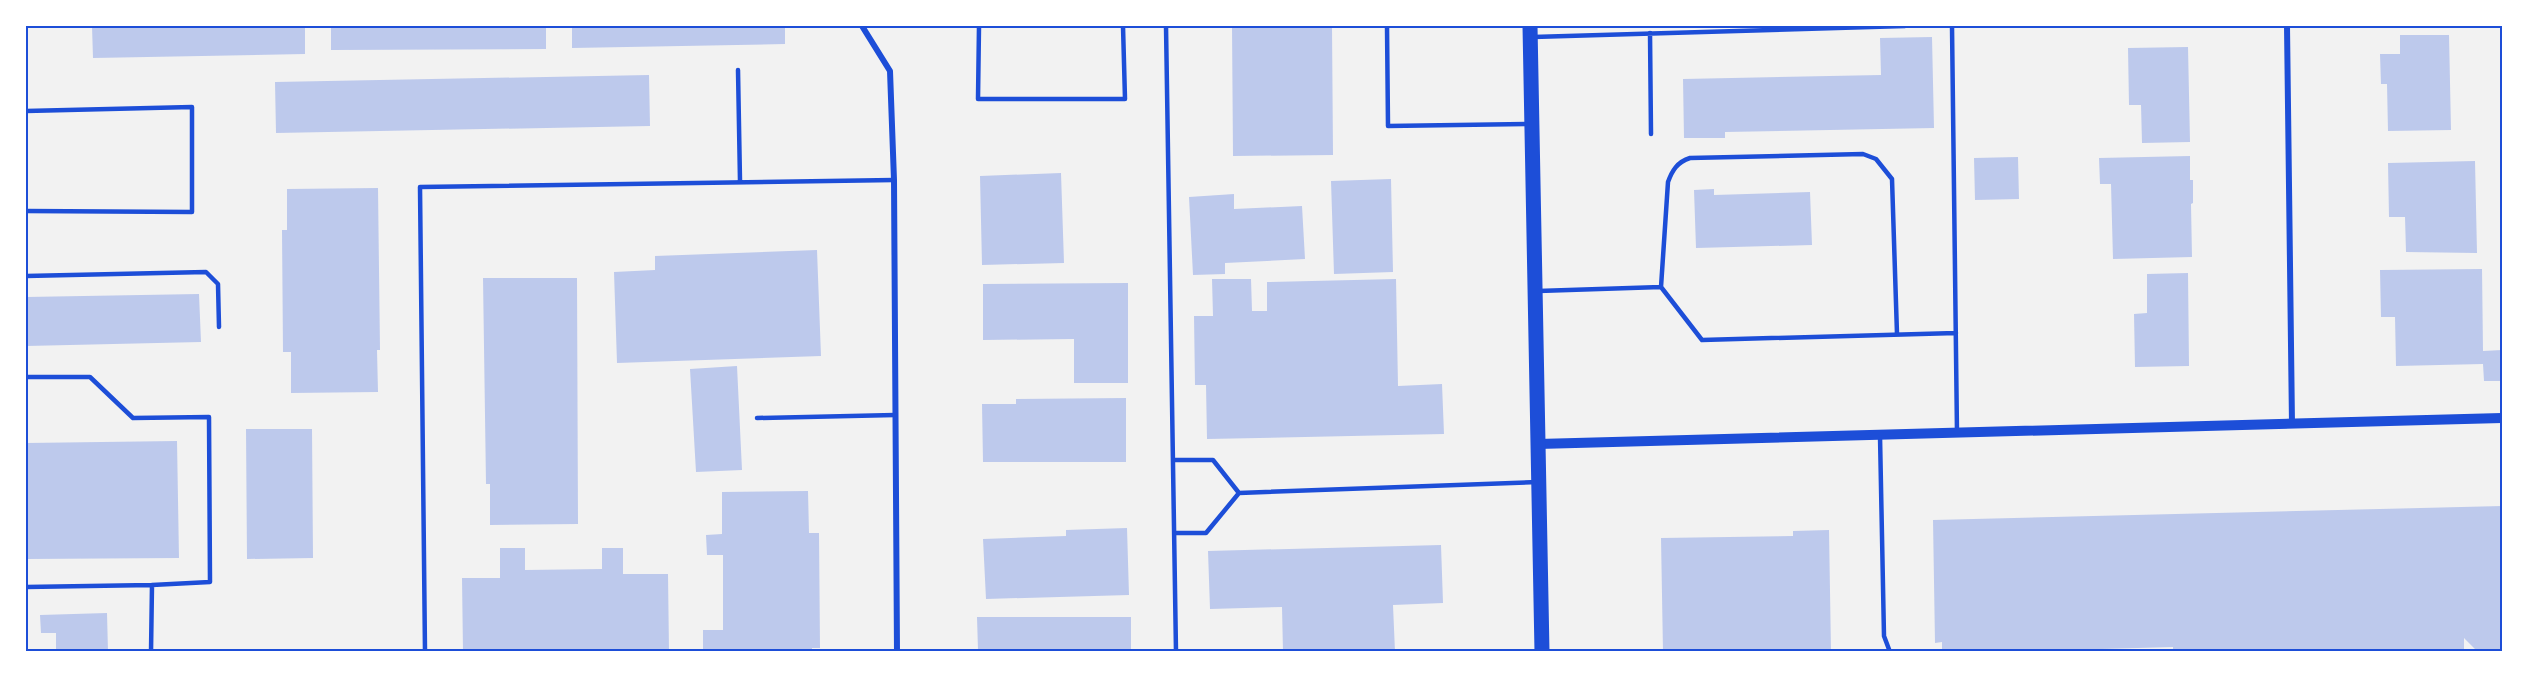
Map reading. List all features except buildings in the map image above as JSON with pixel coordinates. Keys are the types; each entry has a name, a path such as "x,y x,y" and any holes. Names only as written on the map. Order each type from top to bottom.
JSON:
{"main road":[{"path":"1530,31 1542,651"}],"street":[{"path":"862,26 890,70 894,180 897,651"},
{"path":"2287,26 2292,424"},
{"path":"1538,444 2502,418"}],"lane":[{"path":"979,26 978,99 1125,99 1123,26"},
{"path":"1166,26 1176,651"},
{"path":"1387,26 1388,126 1532,124"},
{"path":"1530,31 1650,33 1905,26"},
{"path":"1952,26 1958,433"},
{"path":"1650,33 1651,134"},
{"path":"738,70 740,181"},
{"path":"26,111 192,107 192,212 26,211"},
{"path":"1897,334 1892,179 1876,159 1863,154 1690,158 1682,160 1672,170 1668,183 1661,287 1702,340 1956,333"},
{"path":"425,651 420,187 894,180"},
{"path":"26,276 206,272 218,284 219,327"},
{"path":"1535,291 1661,287"},
{"path":"26,376 90,377 133,418 209,417 210,582 26,586"},
{"path":"757,418 895,415"},
{"path":"1880,435 1884,636 1890,651"},
{"path":"1173,460 1213,460 1239,492"},
{"path":"1174,533 1206,533 1239,492 1539,482"},
{"path":"151,651 152,585"}]}
